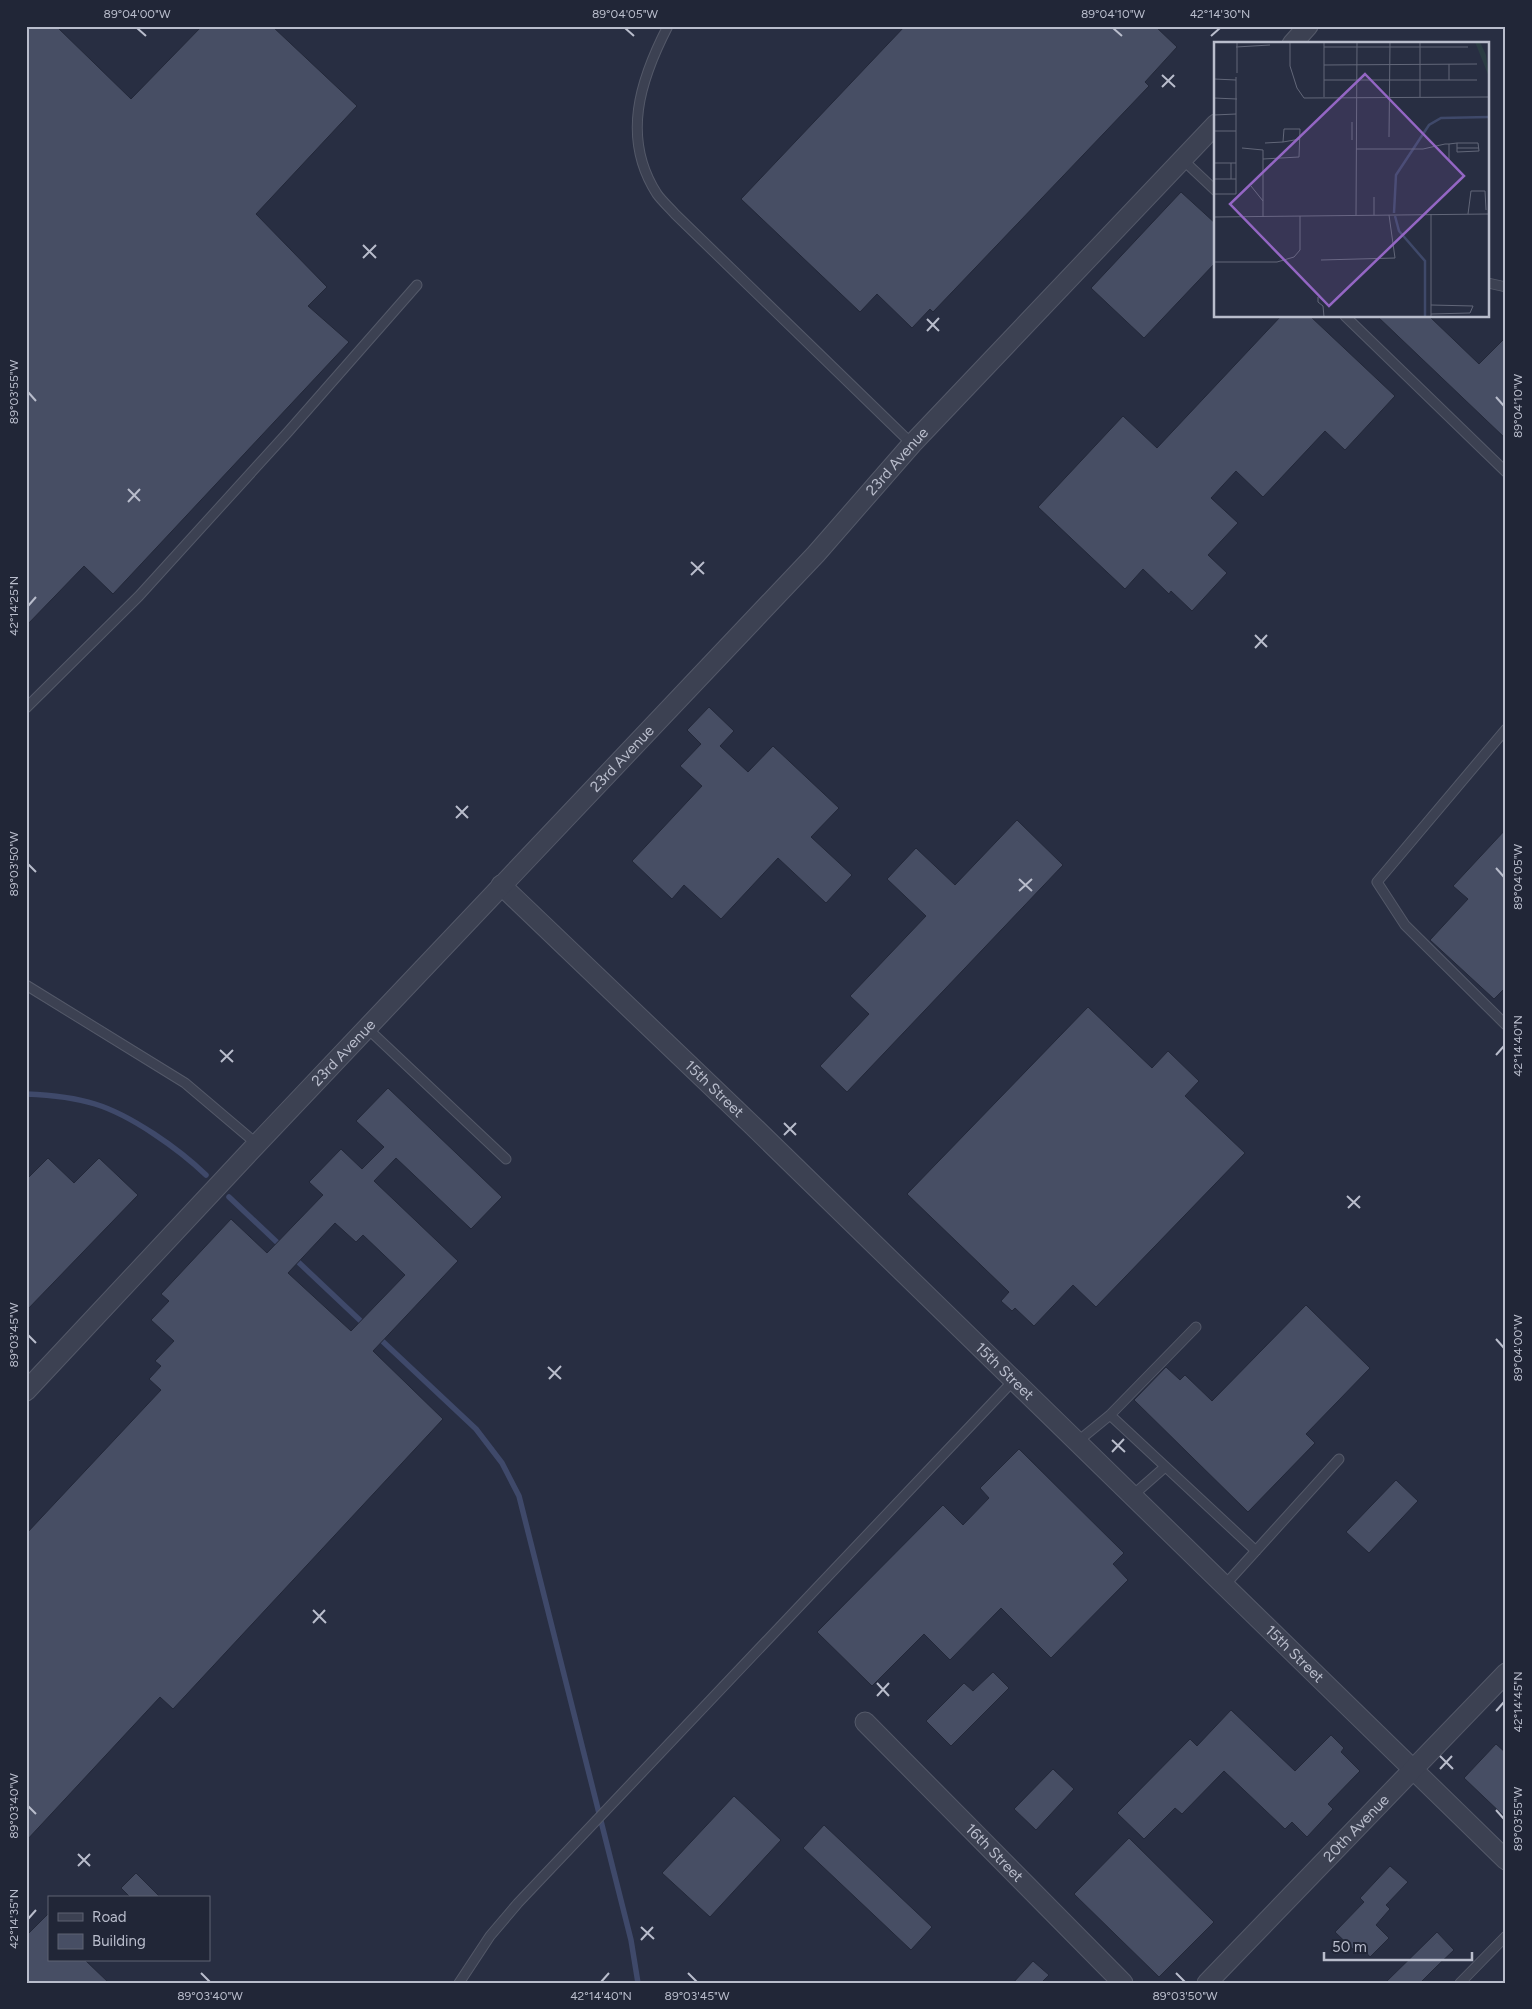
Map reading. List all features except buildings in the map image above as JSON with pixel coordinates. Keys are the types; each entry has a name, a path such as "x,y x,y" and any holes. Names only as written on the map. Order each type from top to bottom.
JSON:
{"street":[{"path":"1294,42 1308,26"},
{"name":"23rd Avenue","path":"26,1391 501,885 809,561 912,444 1214,126"},
{"name":"15th Street","path":"501,885 745,1118 1506,1860"},
{"name":"20th Avenue","path":"1207,1983 1412,1768 1506,1673"},
{"name":"16th Street","path":"865,1722 1122,1983"}],"lane":[{"path":"668,26 646,74 639,98 636,123 640,151 648,175 658,195 675,214 912,444"},
{"path":"1182,159 1214,189"},
{"path":"1490,283 1506,287"},
{"path":"26,708 139,596 288,432 417,285"},
{"path":"1348,318 1506,472"},
{"path":"1506,729 1376,882 1405,925 1506,1025"},
{"path":"26,985 184,1083 257,1144"},
{"path":"367,1028 506,1159"},
{"path":"1077,1442 1110,1415 1196,1327"},
{"path":"459,1983 490,1936 572,1846 1014,1380"},
{"path":"1110,1415 1256,1551"},
{"path":"1224,1586 1339,1459"},
{"path":"1132,1496 1165,1467"},
{"path":"1460,1983 1506,1936"}],"waterway":[{"path":"26,1094 70,1098 109,1109 154,1134 182,1154 206,1175"},
{"path":"229,1197 282,1247"},
{"path":"294,1258 366,1326"},
{"path":"378,1337 476,1429 502,1463 519,1496 631,1940 638,1983"}]}
